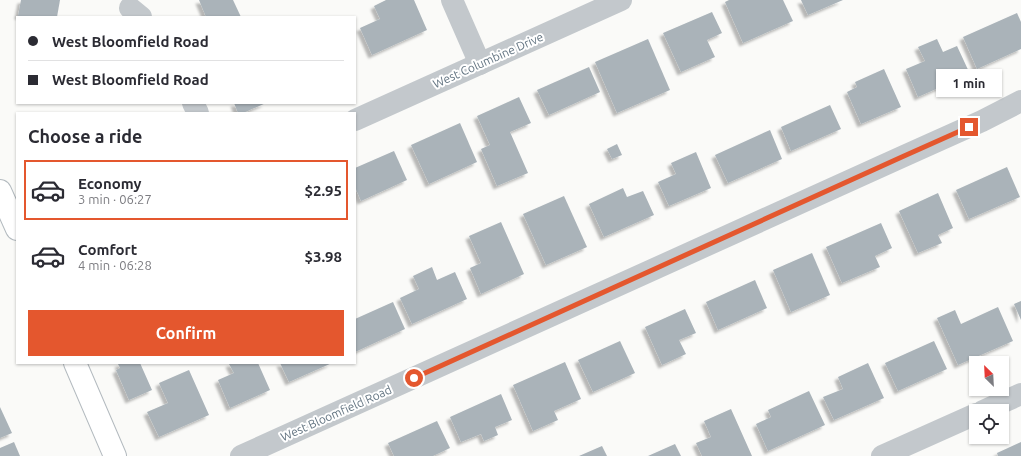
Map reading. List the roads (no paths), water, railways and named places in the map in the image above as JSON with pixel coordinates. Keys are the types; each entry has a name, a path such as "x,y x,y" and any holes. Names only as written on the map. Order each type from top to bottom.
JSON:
{"street":[{"path":"452,0 480,64"},
{"name":"West Columbine Drive","path":"356,120 621,0"},
{"name":"West Bloomfield Road","path":"241,456 982,121 1021,101"},
{"path":"0,191 16,227"},
{"path":"75,364 115,456"},
{"path":"999,404 1021,394"},
{"path":"882,456 969,417"}]}
